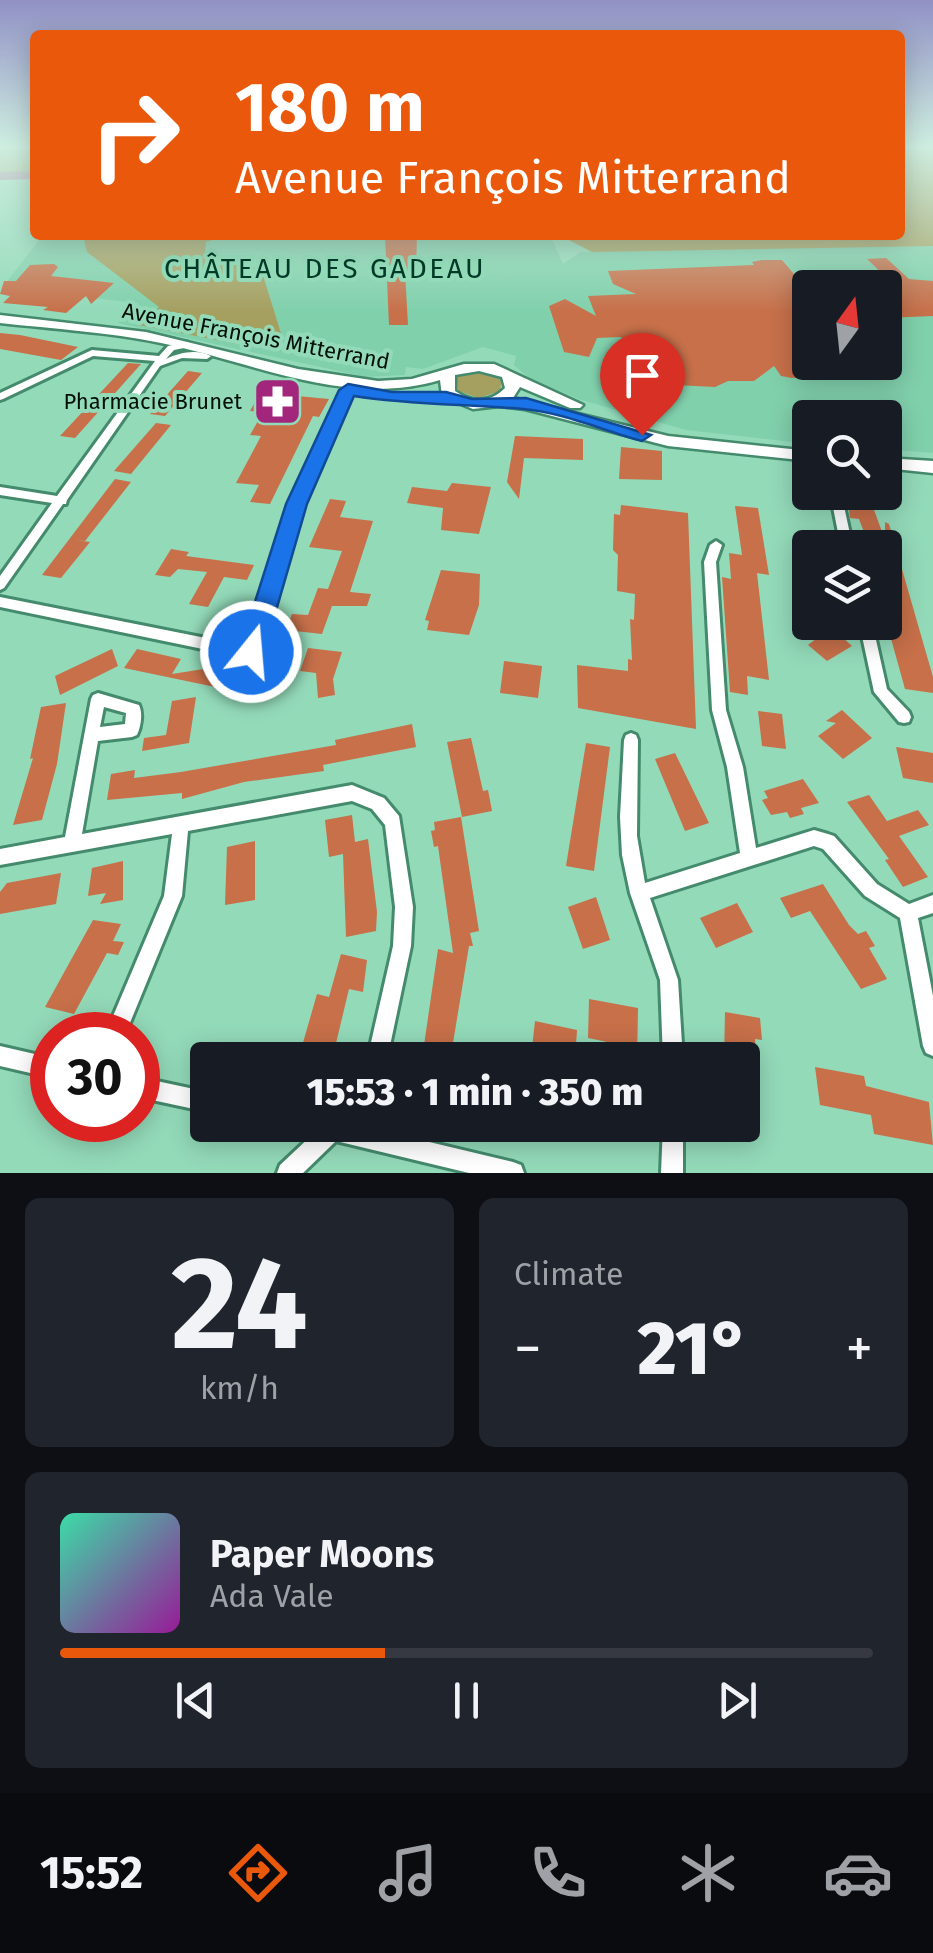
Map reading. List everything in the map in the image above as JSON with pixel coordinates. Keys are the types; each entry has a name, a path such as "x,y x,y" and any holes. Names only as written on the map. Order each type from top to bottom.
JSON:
{"main road":[{"name":"Avenue François Mitterrand","path":"0,319 54,326 169,354 373,386 414,386 482,364 502,370 512,378"},
{"name":"Avenue François Mitterrand","path":"169,354 207,356 392,397 453,398 472,404 498,401"},
{"path":"448,375 444,387 453,398"},
{"path":"498,401 514,388 512,378"},
{"path":"512,378 602,415 736,449"},
{"path":"498,401 526,404 668,441 792,454"},
{"path":"902,464 933,467"}],"street":[{"path":"0,397 92,353 169,354"},
{"path":"0,585 169,354"},
{"path":"0,602 251,652 296,504 348,390"},
{"path":"0,492 62,501"},
{"path":"716,545 710,562 719,710 735,767 749,856"},
{"path":"869,640 881,692 904,717"},
{"path":"72,844 92,735"},
{"path":"631,740 627,826 630,866 668,980 672,1042"},
{"path":"0,857 352,792 378,803 392,822 404,907 402,946 381,1042"},
{"path":"124,1012 173,896 181,824"},
{"path":"639,893 799,840 828,842 871,890 908,913 932,1040"},
{"path":"908,913 933,904"},
{"path":"0,1056 30,1063"},
{"path":"160,1092 190,1098"},
{"path":"288,1173 312,1142"},
{"path":"404,1142 512,1173"},
{"path":"672,1173 673,1142"}],"shaded area":[{"path":"905,203 933,203 933,246 592,252 569,240 905,240"},
{"path":"39,240 552,240 563,264 581,252 933,244 933,453 902,450 902,400 792,400 792,442 686,430 578,399 529,378 514,365 516,356 483,347 423,369 406,367 405,375 366,377 118,323 138,303 2,288"},
{"path":"84,240 212,240 206,242 205,254 239,258 262,272 283,340 259,348 139,325 159,307 87,252"},
{"path":"476,369 502,378 500,391 479,398 458,391 456,377"}],"building":[{"path":"385,240 417,240 416,272 405,272 408,325 389,325"},
{"path":"886,258 899,270 879,270 867,259"},
{"path":"782,260 792,272 792,378 781,376 774,366 754,381 728,381 715,387 653,382 660,378 645,370 651,365 643,353 651,350 620,337 597,338 589,357 564,352 549,306 565,299 596,316 588,296 636,294 613,284 608,271 754,265 752,262"},
{"path":"30,265 58,267 51,276 114,283 91,304 86,296 66,313 43,310 48,307 3,303 10,296 0,294 4,281 16,281"},
{"path":"902,273 909,279 933,281 933,316 902,317"},
{"path":"0,333 78,347 61,360 0,349"},
{"path":"128,363 141,364 75,438 60,436"},
{"path":"188,371 202,373 165,416 150,414"},
{"path":"259,395 329,399 319,417 313,416 270,504 250,502 259,485 236,483 261,436 250,435 263,412 250,411"},
{"path":"156,423 171,425 131,474 114,471"},
{"path":"515,436 583,439 583,460 524,458 519,499 507,482"},
{"path":"621,447 662,451 662,480 619,479"},
{"path":"115,479 131,482 85,541 75,540 90,542 61,578 42,575"},
{"path":"452,483 491,487 479,534 441,530 443,508 407,503 412,487 447,491"},
{"path":"330,499 346,501 340,517 373,521 350,592 371,594 367,606 332,606 322,634 286,630 292,614 308,615 318,588 328,589 342,551 309,547"},
{"path":"621,505 688,513 696,729 578,708 577,665 628,671 628,659 632,660 630,619 634,620 635,594 617,591 618,555 613,550 614,514 620,515"},
{"path":"735,506 758,508 769,575 757,573 769,680 747,676 748,695 730,692 722,577 731,579 729,553 742,555"},
{"path":"849,510 874,510 881,530 863,530 859,519 850,518"},
{"path":"171,549 189,552 186,556 254,565 247,580 224,577 208,607 189,604 207,572 178,569 170,577 155,575"},
{"path":"902,569 933,677 933,693 905,689 891,640 902,640"},
{"path":"441,570 480,574 479,605 469,635 427,630 429,621 425,620"},
{"path":"814,640 845,640 852,646 827,661 808,645"},
{"path":"308,648 342,652 333,679 335,695 318,698 316,673 300,671"},
{"path":"112,649 118,666 60,695 55,676"},
{"path":"137,649 181,659 172,674 216,667 215,687 124,668"},
{"path":"504,661 542,666 538,698 500,693"},
{"path":"196,697 189,743 142,751 144,738 166,735 172,701"},
{"path":"66,703 57,764 42,820 13,825 33,758 30,759 41,707"},
{"path":"842,710 872,738 843,759 818,736 836,723 826,721"},
{"path":"758,711 782,714 786,749 762,746"},
{"path":"412,724 416,747 323,765 324,771 244,782 182,799 182,793 107,800 111,774 135,770 134,778 181,772 336,745 335,740"},
{"path":"471,738 483,791 488,790 492,811 462,817 447,742"},
{"path":"586,743 610,747 594,871 566,866"},
{"path":"896,747 933,753 933,783 903,778"},
{"path":"675,753 709,823 685,831 655,759"},
{"path":"803,779 819,803 801,808 804,814 790,818 787,812 771,815 762,800 768,798 764,791"},
{"path":"869,795 887,821 918,810 929,825 899,836 928,877 903,887 885,860 889,859 847,802"},
{"path":"352,815 355,842 368,839 377,912 376,931 346,937 343,854 329,857 325,820"},
{"path":"461,817 479,931 470,933 473,946 469,946 453,1042 424,1042 438,949 453,953 438,846 434,847 431,831 435,830 434,822"},
{"path":"255,841 255,900 225,905 227,847"},
{"path":"123,861 123,900 100,904 106,893 88,896 92,868"},
{"path":"61,873 56,904 0,914 0,892 7,883"},
{"path":"823,884 849,925 858,934 866,931 875,946 869,948 887,979 861,989 810,911 791,918 780,898"},
{"path":"596,897 610,940 583,949 568,907"},
{"path":"737,903 753,932 716,948 700,918"},
{"path":"93,920 121,924 113,941 124,942 118,955 107,953 75,1012 45,1007"},
{"path":"341,954 367,960 363,992 349,989 336,1042 303,1042 317,994 329,997"},
{"path":"589,999 638,1008 637,1042 588,1038"},
{"path":"725,1012 760,1018 762,1040 724,1042"},
{"path":"535,1021 577,1030 576,1042 533,1042"},
{"path":"815,1067 864,1076 866,1086 929,1102 933,1145 874,1134 871,1115 820,1105"}],"place":[{"name":"Pharmacie Brunet","path":"277,401"}],"district":[{"name":"CHÂTEAU DES GADEAU","path":"325,268"}],"route":[{"path":"251,652 296,504 348,390 392,397 446,397 472,404 526,404 642,435"}]}
